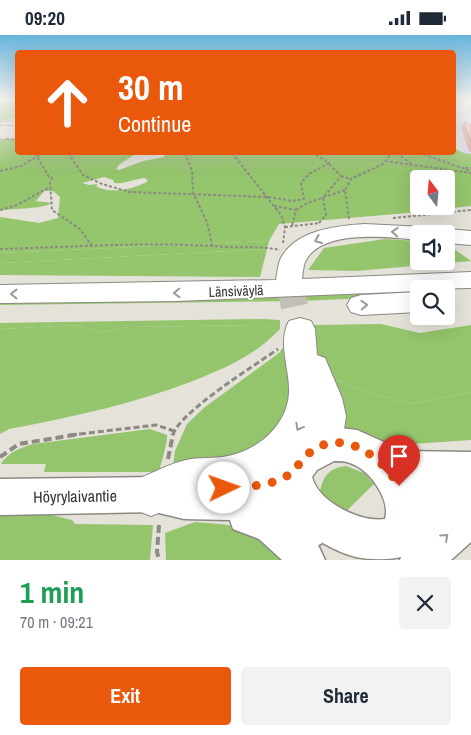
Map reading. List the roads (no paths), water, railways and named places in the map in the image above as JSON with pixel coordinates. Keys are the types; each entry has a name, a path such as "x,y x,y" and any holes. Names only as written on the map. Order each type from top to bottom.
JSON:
{"highway":[{"path":"289,280 290,266 300,251 313,241 326,236 365,231 410,233"},
{"path":"455,237 471,238"},
{"name":"Länsiväylä","path":"0,294 136,294 471,281"},
{"path":"455,300 471,299"},
{"name":"Länsiväylä","path":"0,312 129,312 410,303"},
{"path":"165,497 186,481 228,477 251,469 270,459 296,433 303,422 308,389 298,340 293,331 328,406 330,416 325,437 309,456"}],"main road":[{"path":"315,548 295,503 295,476 309,456 332,444 348,444 404,470 471,471"},
{"name":"Höyrylaivantie","path":"0,497 165,497 185,490 248,487 277,481 290,475 309,456"},
{"path":"379,459 399,486 405,503 398,548"},
{"path":"165,497 216,512 257,518 287,537 351,559 369,559 448,533 471,518"},
{"path":"398,548 413,509 423,504 471,500"}],"tunnel":[{"path":"289,280 297,319"}]}
